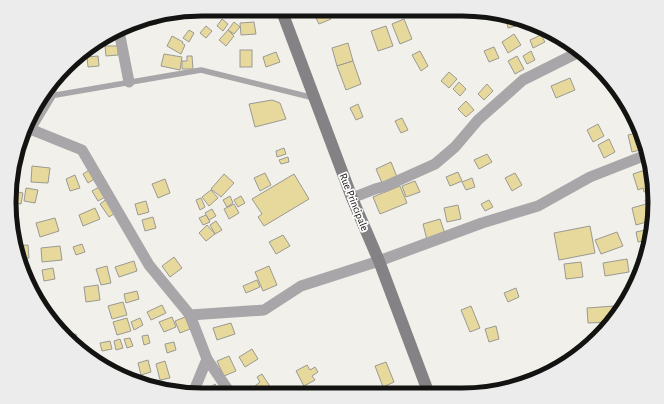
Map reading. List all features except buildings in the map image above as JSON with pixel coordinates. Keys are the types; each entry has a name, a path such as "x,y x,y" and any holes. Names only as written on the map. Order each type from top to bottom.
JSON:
{"main road":[{"name":"Rue Principale","path":"283,16 352,198 379,261 427,388"}],"street":[{"path":"120,35 129,82"},
{"path":"352,198 386,186 436,164 455,147 478,120 523,80 575,54"},
{"path":"42,108 50,96"},
{"path":"32,127 82,150 148,265 190,315 208,359 227,388"},
{"path":"190,315 264,310 301,286 379,261 482,223 538,206 590,177 642,156"},
{"path":"195,388 208,359"}],"lane":[{"path":"50,96 201,70 314,98"}]}
